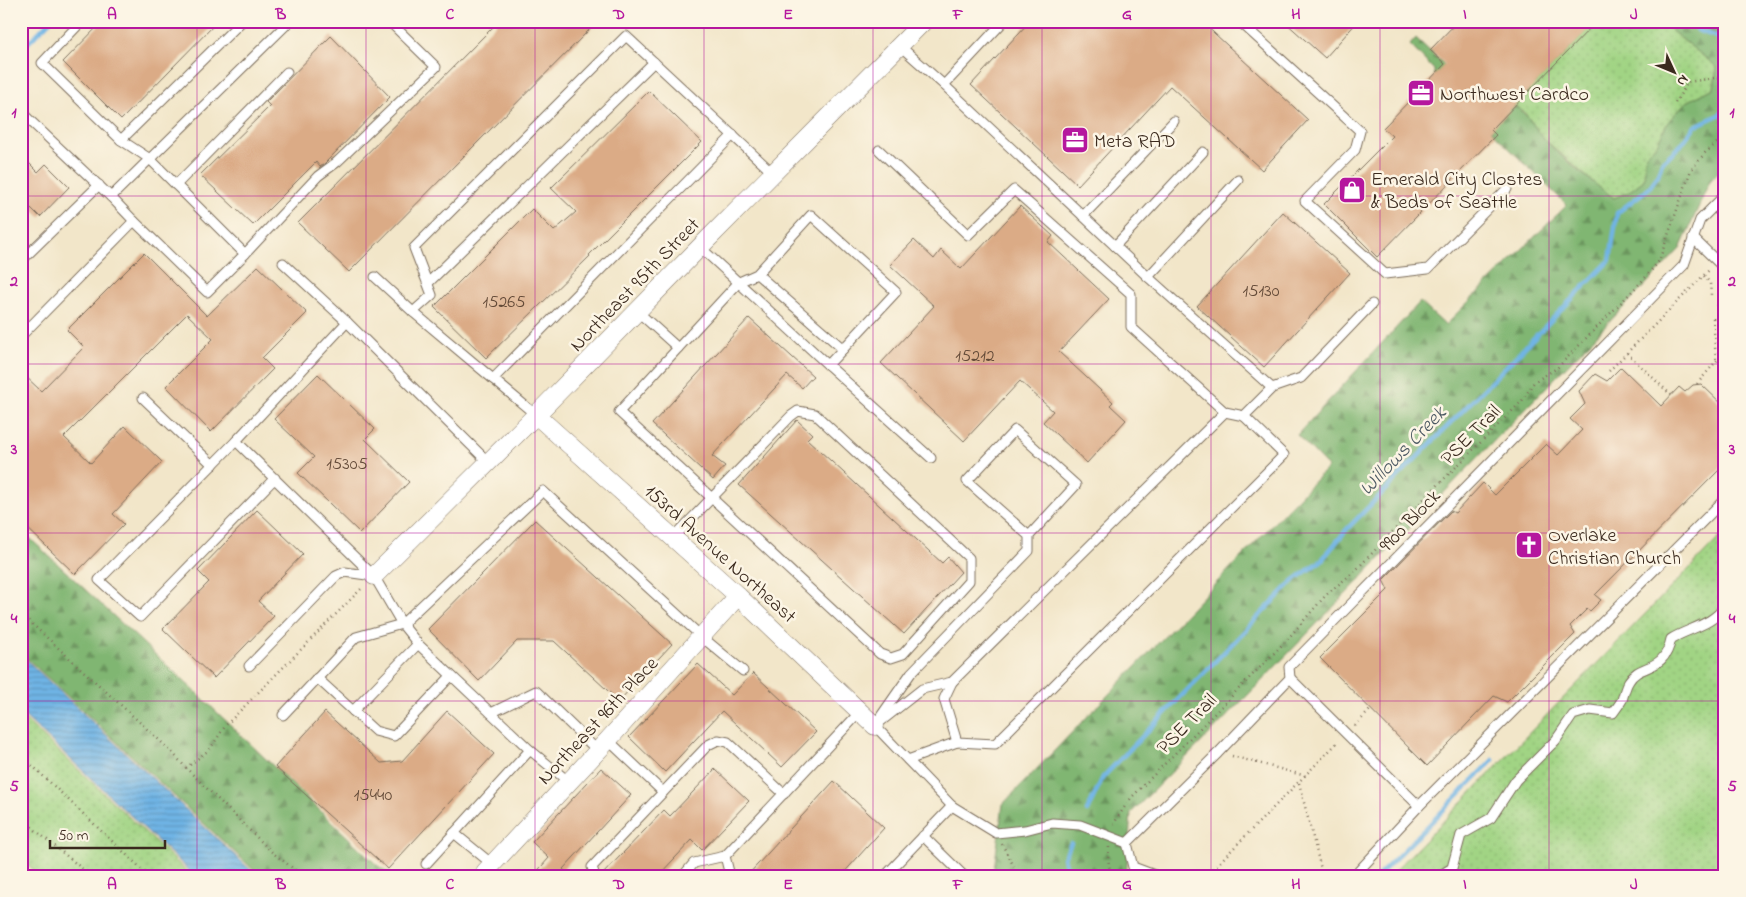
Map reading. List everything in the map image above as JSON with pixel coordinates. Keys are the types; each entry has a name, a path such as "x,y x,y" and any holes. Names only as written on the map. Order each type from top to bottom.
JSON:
{"street":[{"name":"Northeast 95th Street","path":"374,576 536,415 700,246 924,21"},
{"name":"153rd Avenue Northeast","path":"536,415 738,596 875,726"},
{"name":"Northeast 96th Place","path":"488,871 738,596"}],"lane":[{"path":"82,21 42,63 121,140 150,159 245,254"},
{"path":"121,140 242,21"},
{"path":"112,197 290,21"},
{"path":"21,112 112,197 207,292 318,176 337,162 436,66 389,21"},
{"path":"944,85 1004,21"},
{"path":"1239,21 1360,132 1355,150 1306,201 1385,274 1428,269 1507,189"},
{"path":"413,312 432,295 414,248 626,36 774,173"},
{"path":"900,46 944,85 1148,278 1272,388"},
{"path":"428,283 654,62"},
{"path":"176,185 287,72"},
{"path":"1083,216 1174,121"},
{"path":"493,379 733,135"},
{"path":"879,150 968,235 1014,190 1131,294 1131,327 1225,412 1244,416 1284,455 995,744 957,742 908,760"},
{"path":"1115,246 1203,152"},
{"path":"1148,278 1238,180"},
{"path":"21,261 98,185"},
{"name":"9900 Block","path":"1126,842 1218,753 1290,678 1289,667 1684,265 1700,220 1725,195"},
{"path":"673,538 711,498 791,416 798,411 815,414 969,558 969,581 903,654 891,658 880,654 711,498 618,412 739,282 757,274 812,215 896,292 828,365"},
{"path":"21,336 134,221"},
{"path":"1693,238 1725,269"},
{"path":"700,246 931,458"},
{"path":"283,263 347,322 488,462"},
{"path":"757,274 843,349"},
{"path":"375,277 413,312 536,415"},
{"path":"1725,292 1722,307 1725,315"},
{"path":"1244,416 1272,388 1301,378 1372,304"},
{"path":"637,310 678,348"},
{"path":"274,478 140,617 99,580 236,442 347,322"},
{"path":"143,398 213,465"},
{"path":"957,742 944,699 952,682 1225,412"},
{"path":"875,726 911,673 1029,550 1029,536 1076,485 1015,430 967,481 1029,536"},
{"path":"236,442 374,576 402,624 418,644 530,750 569,782"},
{"path":"283,715 356,637 402,624 543,491 702,637 743,672"},
{"path":"1354,876 1419,806 1725,499"},
{"path":"249,666 336,576 345,572 374,576"},
{"path":"1439,876 1452,868 1461,835 1491,818 1516,780 1556,740 1573,715 1590,710 1613,713 1621,702 1629,680 1638,672 1655,666 1668,651 1671,639 1685,631 1714,620 1725,606"},
{"path":"353,711 418,644"},
{"path":"317,678 375,731 394,736 451,676"},
{"path":"1290,678 1419,806"},
{"path":"875,726 922,689 952,682"},
{"path":"491,713 536,691 663,792"},
{"path":"683,876 694,863 726,856 860,712"},
{"path":"875,726 952,806 996,833 1025,830 1052,822 1080,825 1126,842 1133,867 1156,876"},
{"path":"595,876 592,867 708,745 724,740 728,742 784,794"},
{"path":"426,864 530,750"},
{"path":"885,876 952,806"},
{"path":"454,833 488,871"},
{"path":"923,836 964,876"},
{"path":"726,856 730,876"}],"path":[{"path":"1675,103 1688,82 1714,78 1725,79"},
{"name":"PSE Trail","path":"1111,876 1108,860 1110,836 1117,818 1131,798 1286,642 1326,594 1356,570 1522,401 1534,382 1557,368 1645,278 1659,261 1691,170 1705,153 1725,136"},
{"path":"1609,371 1717,261"},
{"path":"1697,384 1725,351"},
{"path":"1627,353 1670,395"},
{"path":"1716,360 1725,361"},
{"path":"186,768 210,749 226,725 374,576"},
{"path":"21,614 156,736 273,853 303,876"},
{"path":"1206,876 1371,710"},
{"path":"1218,753 1306,776"},
{"path":"21,754 149,876"},
{"path":"1299,782 1321,868"},
{"path":"21,816 91,876"},
{"path":"996,833 1019,876"}],"green space":[{"path":"1597,21 1664,21 1673,32 1717,67 1714,88 1685,103 1668,122 1657,144 1646,154 1644,180 1627,193 1614,198 1596,185 1544,139 1524,112 1514,106"},
{"path":"1664,21 1723,21 1725,23 1725,166 1710,181 1680,249 1248,695 1131,813 1126,876 993,876 1003,804 1328,467 1297,435 1420,302 1445,325 1567,205 1434,75 1434,70 1410,45 1416,38 1501,119 1514,106 1520,110 1553,148 1614,198 1627,193 1644,180 1646,154 1657,144 1668,122 1685,103 1714,88 1717,67 1673,32"},
{"path":"21,530 199,695 377,865 394,876 260,876 21,653"},
{"path":"1725,532 1725,876 1390,876"},
{"path":"21,716 192,876 40,876 21,858"}],"water":[{"path":"21,655 257,876 195,876 21,713"}],"building":[{"path":"103,21 218,21 121,120 63,62"},
{"path":"499,21 598,21 349,272 298,223"},
{"path":"1030,21 1201,21 1308,120 1262,170 1170,86 1078,185 971,85"},
{"path":"1284,21 1358,21 1325,58"},
{"path":"1458,21 1597,21 1491,130 1496,135 1377,257 1324,204 1392,136 1383,128 1445,64 1430,50"},
{"path":"331,36 390,97 324,164 320,167 316,162 253,225 200,175 270,106 266,102"},
{"path":"649,91 702,142 486,358 434,307 532,209 554,231 576,212 551,188"},
{"path":"21,155 38,172 46,164 69,187 40,217 31,208 21,218"},
{"path":"1020,206 1053,236 1048,242 1109,299 1059,352 1113,402 1110,405 1126,420 1087,463 1043,422 1053,411 1020,381 964,441 881,363 934,306 890,265 914,240 934,259 941,250 961,269"},
{"path":"1283,212 1350,273 1264,367 1197,306"},
{"path":"144,253 207,316 258,266 307,313 262,358 273,369 211,432 166,386 213,339 187,314 64,437 91,463 125,426 162,462 113,514 124,524 75,574 21,522 21,372 41,391 84,347 67,330"},
{"path":"749,318 813,376 802,388 787,375 712,456 725,466 713,480 652,424"},
{"name":"Overlake Christian Church","path":"1621,367 1661,406 1679,387 1685,392 1693,385 1701,384 1725,407 1725,464 1595,595 1601,600 1590,611 1587,609 1570,626 1575,634 1507,702 1494,696 1427,766 1320,658 1388,590 1383,580 1451,511 1455,513 1483,483 1495,495 1546,444 1558,455 1582,430 1570,419 1585,404 1579,391 1595,374 1607,381"},
{"path":"318,374 375,429 365,439 409,482 360,533 298,473 314,457 274,419"},
{"path":"797,420 812,434 807,439 942,563 948,557 961,572 904,634 739,485"},
{"path":"257,510 303,554 258,601 274,616 214,678 163,629 209,582 198,571"},
{"path":"535,520 672,644 619,701 554,641 517,641 479,681 428,629"},
{"path":"698,664 732,695 753,673 816,732 782,767 722,711 665,772 629,737"},
{"path":"447,711 494,754 388,869 275,767 325,712 381,763 402,761"},
{"path":"601,768 631,795 563,869 570,876 533,876 549,858 532,842"},
{"path":"715,769 749,801 702,850 692,840 658,876 601,876 664,810 670,816"},
{"path":"834,781 884,828 841,876 747,876"}],"waterway":[{"path":"21,50 50,21"},
{"name":"Willows Creek","path":"1691,21 1697,30 1717,37 1725,43"},
{"name":"Willows Creek","path":"1087,811 1103,777 1294,580 1321,561 1347,529 1610,260 1617,213 1649,188 1658,175 1662,162 1681,145 1695,126 1725,112"},
{"path":"1378,876 1493,760"},
{"name":"Willows Creek","path":"1069,876 1064,858 1071,843"}],"place":[{"name":"Northwest Cardco","path":"1421,93"},
{"name":"Meta RAD","path":"1075,140"},
{"name":"Emerald City Clostes & Beds of Seattle","path":"1352,190"},
{"name":"Overlake Christian Church","path":"1529,545"}]}
